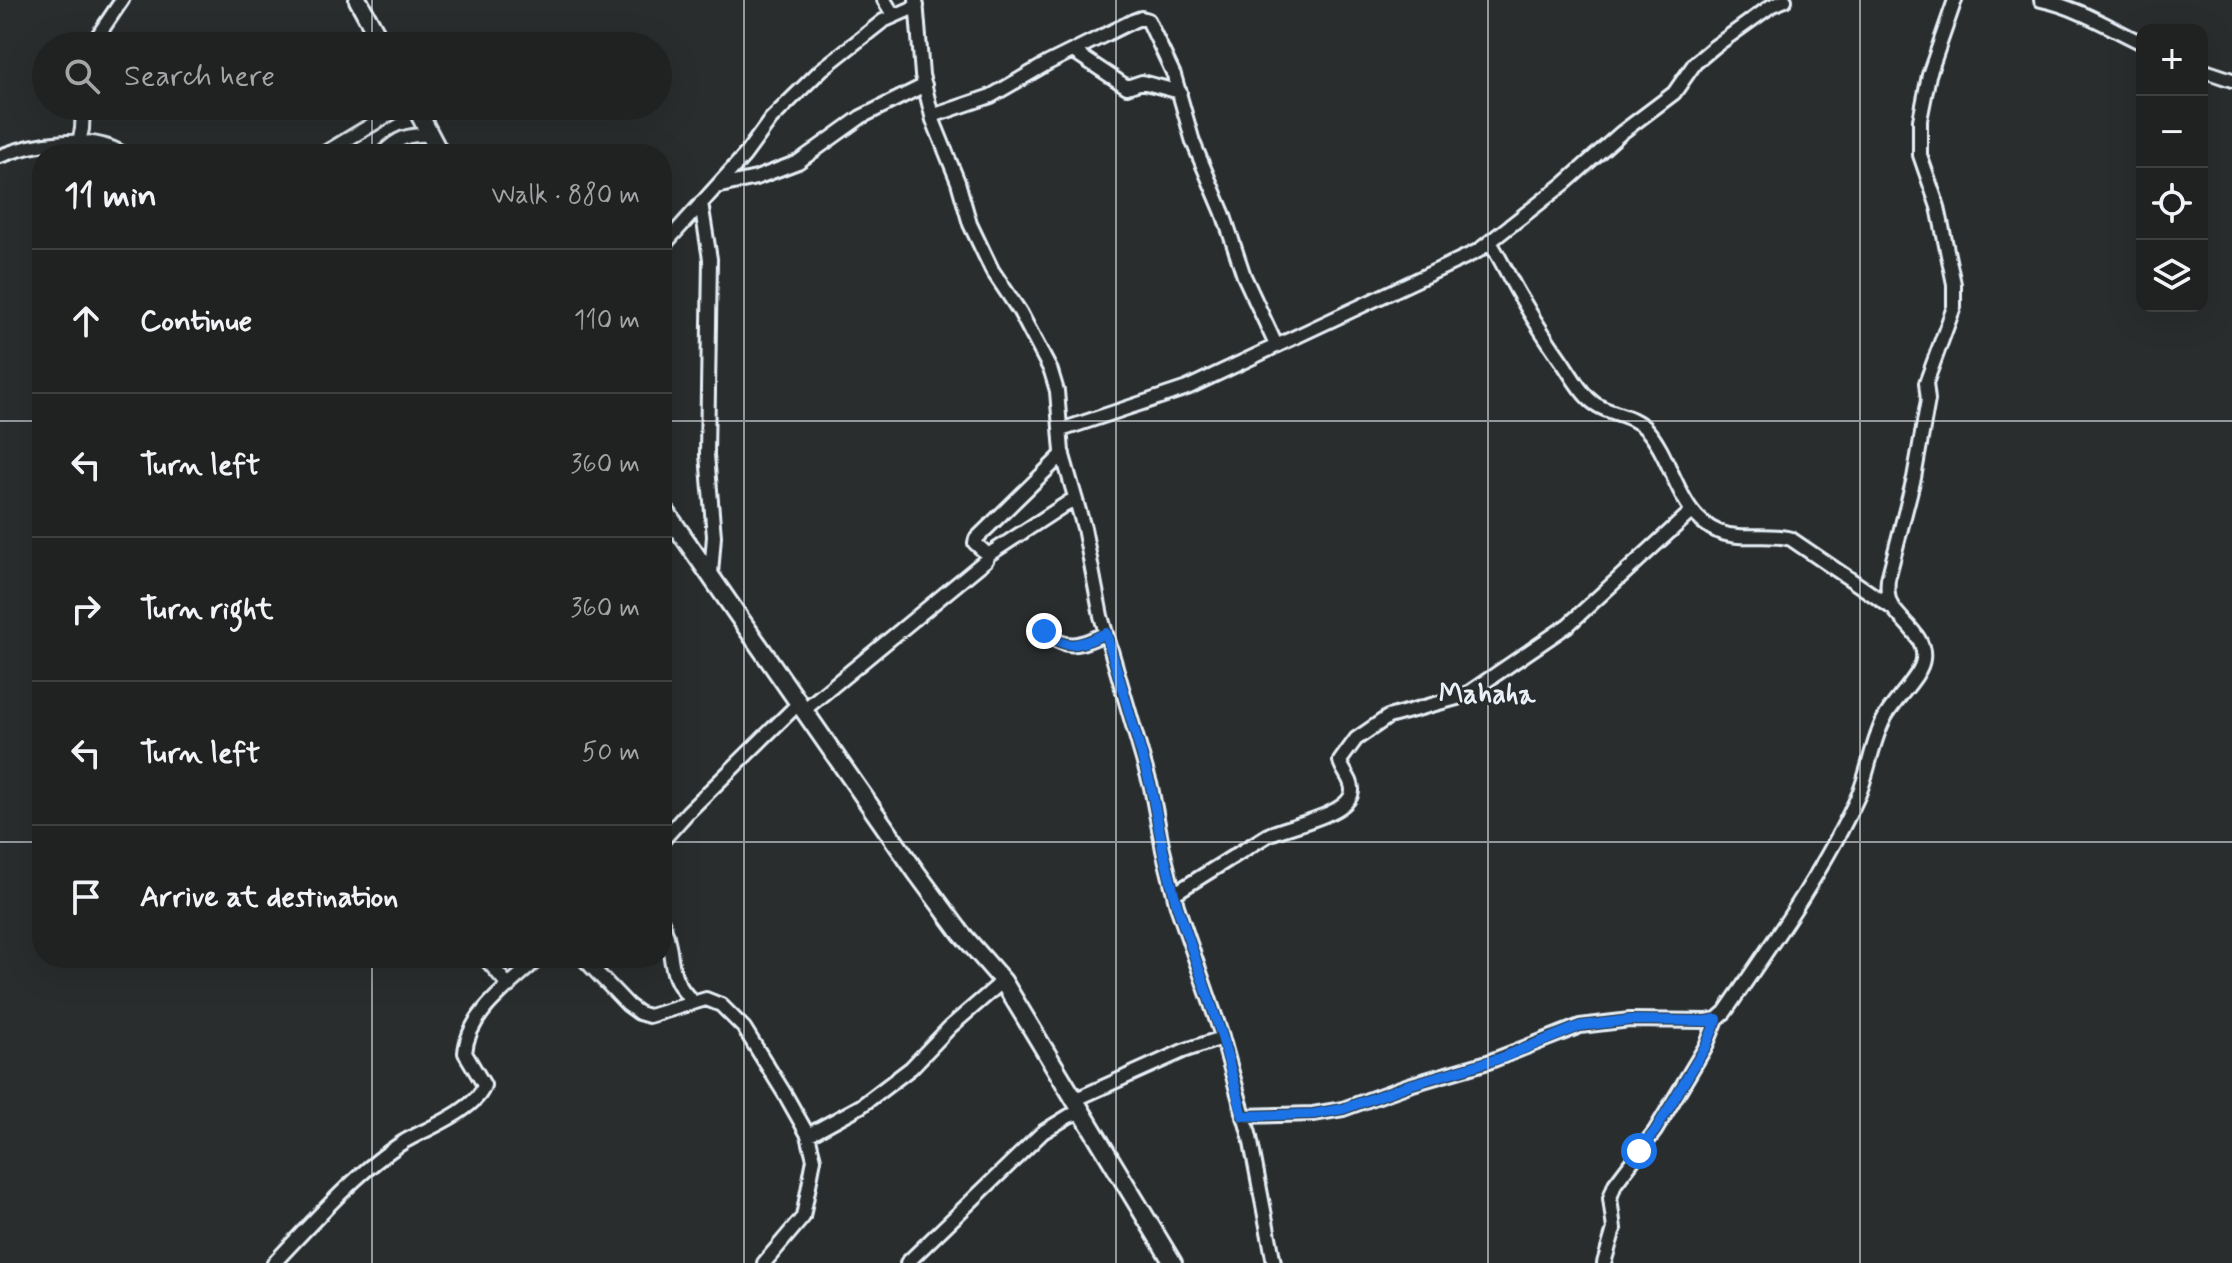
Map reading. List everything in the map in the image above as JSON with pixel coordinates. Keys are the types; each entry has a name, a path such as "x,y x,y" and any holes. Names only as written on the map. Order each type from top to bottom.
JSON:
{"main road":[{"path":"358,0 375,32"},
{"path":"422,120 435,144"},
{"path":"672,520 916,872 961,933 1003,981 1173,1263"}],"street":[{"path":"100,32 122,0"},
{"path":"884,0 894,16"},
{"path":"1061,430 1187,388 1469,256 1565,183 1621,133 1674,93 1704,55 1763,12 1785,0"},
{"path":"1891,607 1887,594 1888,579 1914,478 1928,400 1926,383 1954,307 1954,284 1938,207 1920,155 1920,120 1929,75 1955,0"},
{"path":"2041,0 2097,18 2136,40"},
{"path":"672,236 744,156 771,119 822,69 883,21 916,3 925,85 932,116 981,250 1020,312 1051,371 1057,391 1063,454 1106,633 1151,787 1175,893 1250,1137 1274,1263"},
{"path":"932,116 991,96 1073,51 1145,18 1162,47 1180,92 1193,142 1223,213 1240,265 1276,345"},
{"path":"1073,51 1127,87 1142,82 1180,92"},
{"path":"2208,72 2232,80"},
{"path":"716,187 756,178 798,162 861,117 925,85"},
{"path":"79,142 82,120"},
{"path":"340,144 380,120"},
{"path":"391,144 408,134 430,135"},
{"path":"46,144 90,144"},
{"path":"0,156 32,147"},
{"path":"701,203 710,259 707,455 714,536 711,574"},
{"path":"1490,242 1521,299 1580,389 1595,404 1636,421 1646,429 1671,467 1692,511 1706,525 1720,533 1735,536 1777,535 1791,539 1891,607 1918,638 1923,649 1920,670 1903,689 1882,723 1859,793 1834,841 1775,938 1725,1012 1717,1019 1706,1046 1655,1131 1615,1184 1610,1198 1614,1224 1604,1263"},
{"path":"988,555 975,543 976,539 1063,454"},
{"path":"672,830 697,802 802,705 973,571 988,555 1075,498"},
{"path":"1175,893 1282,828 1318,819 1345,803 1352,787 1340,761 1356,739 1393,714 1470,692 1517,661 1577,617 1692,511"},
{"path":"1044,631 1052,639 1067,645 1106,633"},
{"path":"672,967 677,985 692,1001"},
{"path":"494,968 509,986"},
{"path":"274,1263 369,1168 400,1145 458,1113 477,1097 484,1085 468,1062 466,1045 476,1022 528,968"},
{"path":"593,968 628,1005 649,1016 692,1001 706,999 721,1005 744,1028 808,1135 814,1159 803,1217 764,1263"},
{"path":"808,1135 861,1106 911,1068 950,1027 1003,981"},
{"path":"1243,1116 1313,1114 1343,1109 1409,1085 1501,1058 1580,1026 1630,1020 1717,1019"},
{"path":"907,1263 1043,1132 1069,1116 1078,1106 1183,1051 1222,1038"}],"district":[{"name":"Mahaha","path":"1487,693"}],"route":[{"path":"1044,631 1052,639 1067,645 1106,633 1151,787 1177,906 1221,1033 1243,1116 1313,1114 1343,1109 1409,1085 1501,1058 1580,1026 1630,1020 1717,1019 1706,1046 1655,1131 1639,1151"}]}
